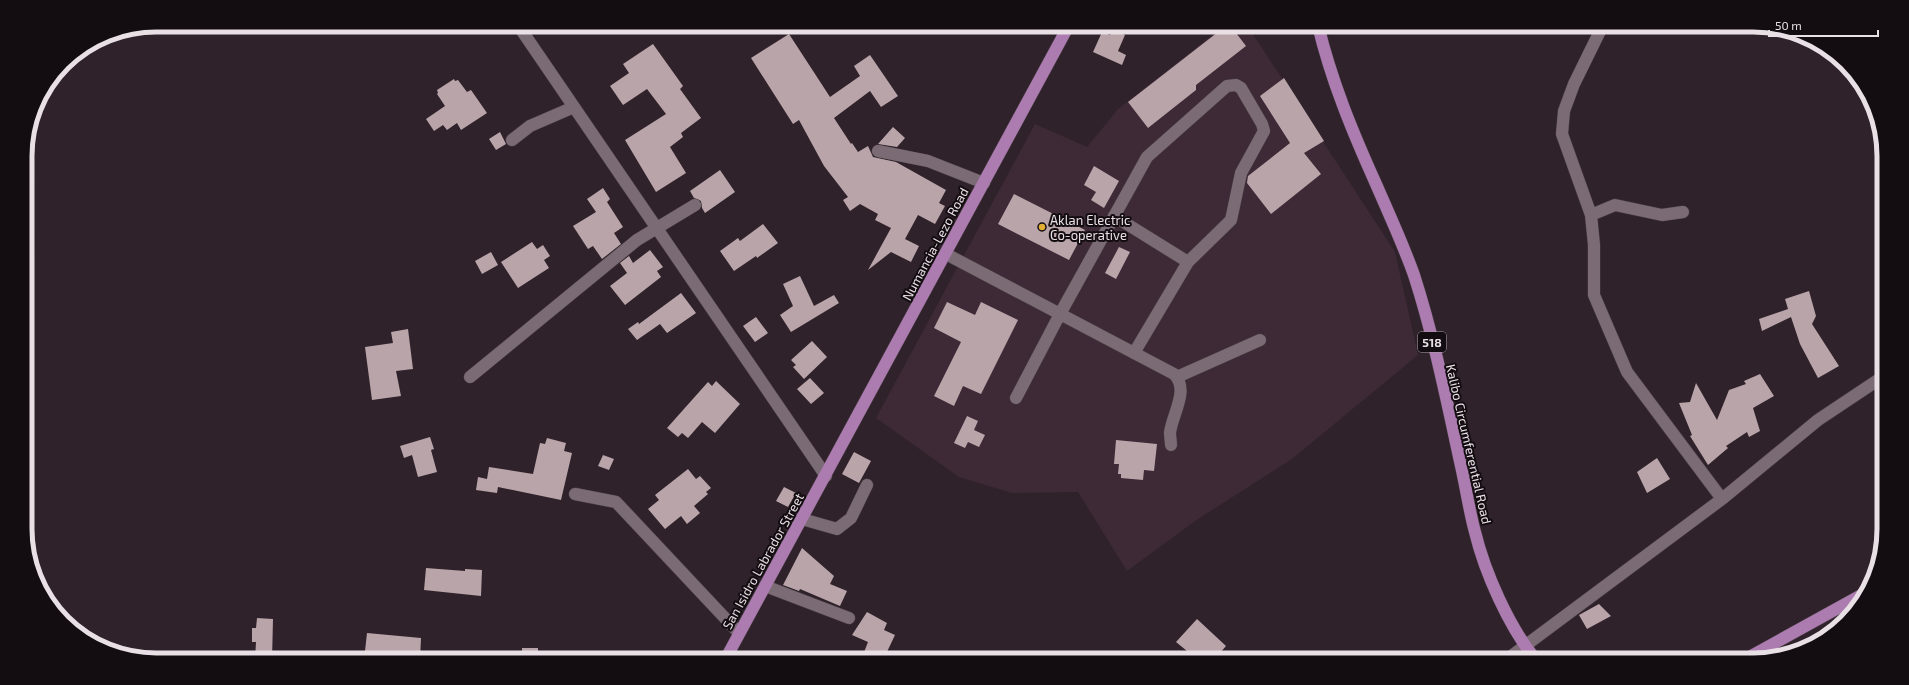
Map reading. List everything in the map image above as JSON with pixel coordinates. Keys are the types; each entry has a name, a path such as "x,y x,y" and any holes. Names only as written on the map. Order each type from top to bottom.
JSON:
{"main road":[{"name":"Numancia-Lezo Road","path":"826,476 1065,32"},
{"name":"Kalibo Circumferential Road","path":"1320,32 1334,80 1375,184 1402,242 1414,277 1446,399 1474,532 1483,560 1494,587 1524,645 1530,653"},
{"name":"San Isidro Labrador Street","path":"729,653 826,476"},
{"path":"1757,653 1856,598"}],"street":[{"path":"523,32 826,476"},
{"path":"1600,32 1564,111 1562,134 1591,215 1594,245 1594,295 1627,372 1722,499"},
{"path":"1016,398 1060,314 1147,157 1227,86 1238,86 1262,124 1264,134 1241,173 1231,220 1188,262 1134,353"},
{"path":"512,140 530,126 574,107"},
{"path":"878,152 928,161 984,183"},
{"path":"470,377 637,240 695,204"},
{"path":"1591,215 1615,205 1662,215 1683,212"},
{"path":"1114,216 1188,262"},
{"path":"946,254 1177,377 1181,390 1170,433 1171,446"},
{"path":"1177,377 1260,340"},
{"path":"1514,653 1722,499 1818,420 1877,381"},
{"path":"802,519 837,528 851,518 866,485"},
{"path":"575,494 616,502 739,633"},
{"path":"765,586 849,618"}],"shaded area":[{"path":"1216,32 1252,32 1395,252 1418,355 1292,459 1198,519 1127,571 1078,492 1012,493 959,477 876,418 1035,124 1087,147 1118,109"}],"building":[{"path":"1102,32 1110,35 1112,32 1119,32 1125,35 1118,51 1126,55 1122,65 1093,52"},
{"path":"1218,32 1235,32 1246,46 1196,85 1196,90 1148,128 1128,102"},
{"path":"789,34 830,97 860,76 854,66 870,55 898,96 881,107 870,91 834,118 858,152 868,146 873,157 896,162 946,190 939,203 945,206 935,224 918,215 905,239 919,246 911,262 891,252 868,270 891,228 875,220 878,214 860,204 850,211 843,200 848,197 824,166 799,120 793,124 751,58"},
{"path":"653,44 683,86 680,89 701,118 681,133 683,137 670,147 686,173 656,192 625,140 666,114 647,89 623,105 610,86 629,73 623,64"},
{"path":"1284,78 1324,141 1304,153 1321,174 1271,214 1247,183 1248,176 1290,143 1260,96"},
{"path":"454,79 455,81 458,80 467,92 471,90 487,113 461,130 457,123 447,130 443,125 434,131 426,119 445,106 437,94 437,90"},
{"path":"893,127 905,138 897,147 878,144"},
{"path":"500,132 506,144 496,150 489,139"},
{"path":"1094,166 1119,181 1104,208 1091,200 1096,192 1084,185"},
{"path":"720,170 735,192 705,213 702,208 701,201 694,198 690,191"},
{"path":"603,188 610,199 607,202 623,227 614,233 621,244 602,259 593,246 588,249 573,226 596,212 587,199"},
{"name":"Aklan Electric Co-operative","path":"1014,194 1085,230 1069,260 998,224"},
{"path":"763,224 778,243 757,258 756,256 734,271 720,251 738,238 740,241"},
{"path":"532,242 537,249 543,245 550,256 544,260 549,268 518,288 501,262"},
{"path":"1119,247 1130,252 1116,279 1105,273"},
{"path":"650,250 663,267 657,271 661,277 625,305 610,286 627,273 620,263 629,256 633,263"},
{"path":"491,252 498,265 482,274 475,261"},
{"path":"800,276 814,306 834,295 839,303 791,332 780,315 793,306 783,284"},
{"path":"1809,291 1816,316 1812,324 1839,366 1818,378 1800,344 1791,317 1762,331 1759,319 1788,309 1785,299"},
{"path":"681,293 696,313 667,333 660,324 637,340 628,329 638,322 639,324"},
{"path":"947,302 975,315 981,302 1018,320 981,394 963,386 954,406 934,396 961,342 934,328"},
{"path":"756,317 768,333 755,342 743,326"},
{"path":"408,329 413,369 396,371 401,396 372,400 365,347 393,343 391,332"},
{"path":"812,341 827,357 804,379 793,367 796,365 791,360"},
{"path":"1760,374 1774,396 1753,408 1760,431 1749,437 1747,432 1726,446 1728,448 1708,465 1690,436 1692,435 1679,403 1690,402 1696,383 1717,420 1729,390 1746,384 1744,381"},
{"path":"810,378 824,393 811,404 797,389"},
{"path":"716,381 740,404 715,433 702,422 688,438 682,433 678,437 667,428 708,382 712,386"},
{"path":"967,416 978,421 974,430 985,435 979,447 968,442 965,448 954,443"},
{"path":"430,437 434,449 431,450 437,472 418,477 412,455 404,458 400,446"},
{"path":"547,438 566,443 564,451 572,453 561,500 498,487 497,493 476,490 478,477 487,479 489,467 533,474 540,443 545,444"},
{"path":"1116,440 1157,444 1154,471 1144,470 1143,480 1121,478 1121,474 1118,474 1119,464 1114,464"},
{"path":"854,452 871,461 859,483 842,474"},
{"path":"603,455 614,459 609,470 598,466"},
{"path":"1657,458 1670,479 1647,493 1637,472"},
{"path":"688,469 696,479 700,476 711,488 706,492 708,494 694,506 700,513 687,524 681,516 665,529 648,509 659,500 655,495"},
{"path":"784,487 796,493 788,507 776,501"},
{"path":"802,548 834,576 830,584 847,591 840,606 800,589 799,591 783,585"},
{"path":"426,568 465,571 465,569 482,570 481,596 424,590"},
{"path":"1599,604 1611,616 1587,629 1579,615"},
{"path":"867,612 887,623 884,630 895,635 886,653 878,651 877,653 864,653 868,642 852,635"},
{"path":"257,618 273,619 272,653 255,653 256,642 252,642 252,628 256,628"},
{"path":"1197,619 1226,646 1220,653 1189,653 1176,642"},
{"path":"367,633 421,638 420,653 365,653"},
{"path":"522,648 538,648 538,653 522,653"}],"place":[{"name":"Aklan Electric Co-operative","path":"1042,227"}]}
